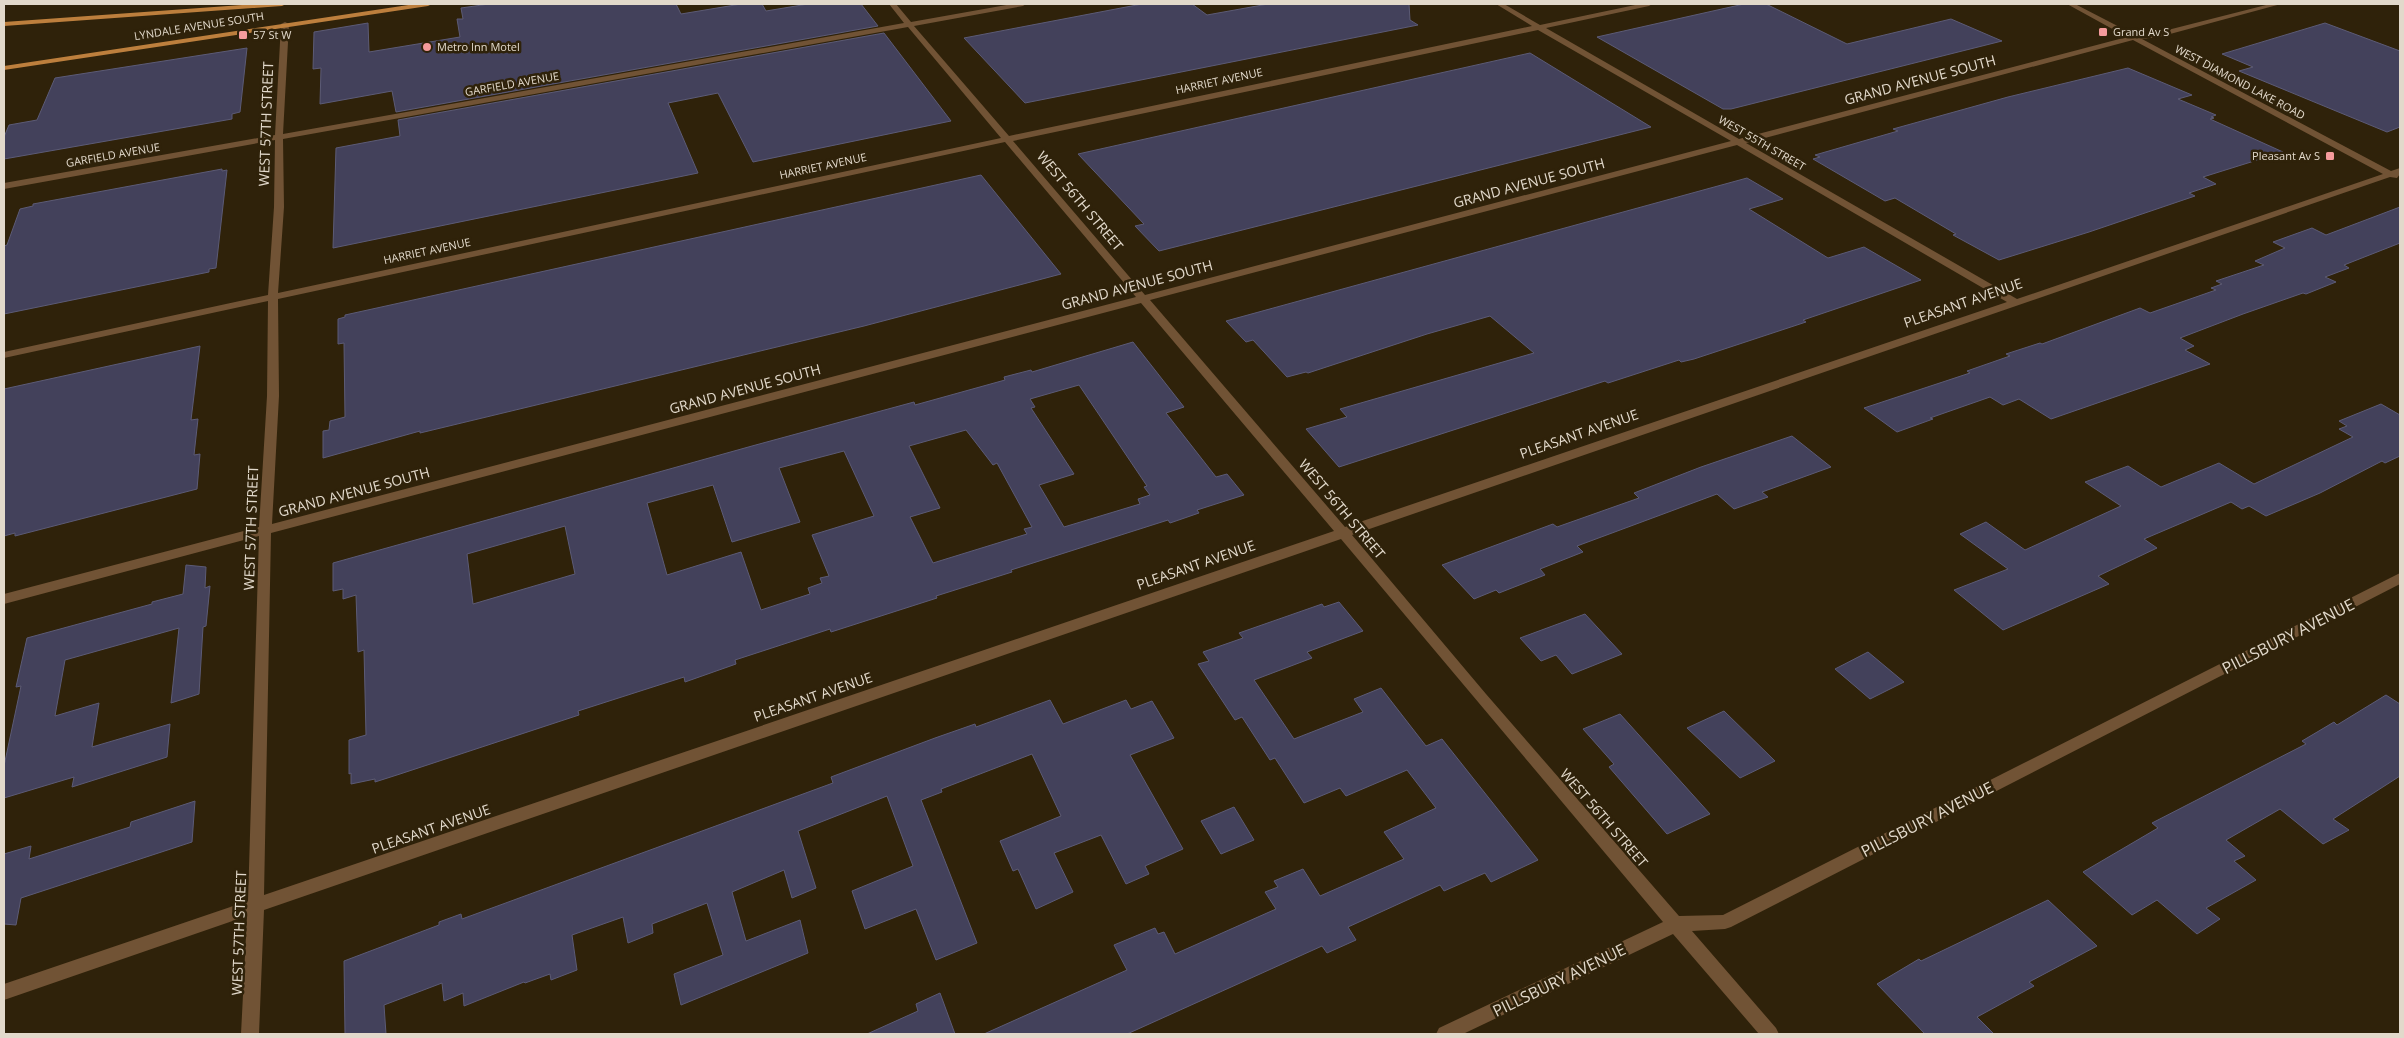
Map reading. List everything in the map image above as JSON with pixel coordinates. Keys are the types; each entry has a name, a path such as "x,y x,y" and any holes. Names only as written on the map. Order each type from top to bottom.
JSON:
{"main road":[{"path":"4,24 282,4"},
{"name":"LYNDALE AVENUE SOUTH","path":"4,68 428,4"}],"street":[{"name":"WEST 56TH STREET","path":"892,4 1143,297 1487,706 1770,1034"},
{"name":"GARFIELD AVENUE","path":"4,186 1023,4"},
{"name":"WEST 55TH STREET","path":"1498,4 2015,302"},
{"name":"HARRIET AVENUE","path":"4,355 1008,139 1649,4"},
{"name":"WEST DIAMOND LAKE ROAD","path":"2070,4 2397,175"},
{"name":"GRAND AVENUE SOUTH","path":"4,599 1143,297 1739,143 2133,38 2156,35 2278,4"},
{"name":"WEST 57TH STREET","path":"250,1034 256,906 265,530 273,396 273,298 279,207 279,137 286,24"},
{"name":"PLEASANT AVENUE","path":"4,992 2015,302 2397,175"},
{"name":"PILLSBURY AVENUE","path":"1445,1034 1676,924 1725,922 2400,578"}],"building":[{"path":"489,4 676,4 681,14 741,4 762,4 766,11 808,4 861,4 878,26 396,112 392,91 320,104 321,68 313,69 314,32 368,23 369,52 460,37 457,19 463,19 461,8"},
{"path":"1142,4 1192,4 1207,15 1268,4 1409,4 1410,20 1418,25 1025,103 964,38"},
{"path":"1744,4 1766,4 1847,44 1951,19 2002,41 1731,109 1723,109 1597,37"},
{"path":"2325,23 2400,51 2400,127 2387,132 2239,71 2253,67 2222,54"},
{"path":"884,33 951,121 753,162 718,93 668,103 698,173 333,248 336,148 400,136 398,120"},
{"path":"247,48 240,112 232,114 232,119 4,159 4,137 9,125 37,120 55,78"},
{"path":"1530,53 1651,127 1159,251 1135,226 1144,224 1078,154"},
{"path":"2128,68 2192,95 2178,99 2216,115 2210,119 2283,152 2203,177 2216,184 2189,193 2195,196 1999,260 1953,235 1956,234 1895,198 1885,201 1813,159 1820,157 1815,155 1898,131 1893,129 2008,97"},
{"path":"222,169 222,171 227,170 216,268 209,269 209,272 4,314 4,246 7,245 20,209 33,206 33,204"},
{"path":"981,175 1061,274 864,326 420,433 420,431 323,458 323,431 329,430 330,421 345,417 344,343 338,344 338,319 345,317 345,315"},
{"path":"1747,178 1783,199 1749,209 1828,258 1864,247 1921,280 1803,320 1806,322 1694,359 1681,362 1679,360 1608,383 1605,381 1339,467 1306,429 1347,417 1340,409 1534,353 1490,316 1427,334 1308,373 1287,377 1253,340 1246,342 1226,321"},
{"path":"2400,207 2400,243 2344,265 2349,268 2325,277 2336,282 2180,338 2194,346 2185,350 2210,364 2051,419 2019,399 2003,405 1990,397 1897,432 1864,408 1970,373 1967,371 2010,356 2006,354 2042,344 2140,308 2150,313 2216,290 2211,288 2222,284 2216,281 2264,265 2255,261 2285,248 2273,242 2312,228 2326,235"},
{"path":"1133,342 1184,407 1166,413 1216,477 1227,474 1244,495 1197,510 1199,513 1170,523 1168,520 1011,570 1012,572 936,596 937,598 831,632 830,629 735,660 736,664 685,682 684,677 578,711 579,715 400,774 375,782 375,779 351,784 351,773 349,774 349,740 366,735 364,650 358,652 356,595 343,599 343,589 333,591 333,563 914,402 915,405 1005,380 1004,377 1031,370 1032,372","holes":["1079,385 1147,486 1144,487 1150,495 1138,499 1140,504 1064,527 1039,485 1074,474 1031,408 1035,407 1030,399","966,430 993,465 997,463 1032,527 1024,529 1027,534 933,563 910,517 940,508 909,446","844,451 874,516 812,535 829,576 820,578 822,583 808,588 810,594 761,610 741,552 667,575 647,503 713,485 732,542 800,522 779,468","565,526 575,574 473,604 467,554"]},
{"path":"200,346 191,420 198,419 194,455 200,454 197,489 15,536 15,533 4,536 4,389"},
{"path":"2381,404 2400,415 2400,456 2385,463 2382,461 2320,493 2266,516 2249,506 2242,509 2231,502 2144,539 2157,548 2098,576 2109,584 2003,630 1954,590 2008,569 1960,534 1986,522 2025,550 2121,506 2085,482 2128,466 2161,487 2219,463 2254,484 2353,437 2339,429 2347,426 2339,421"},
{"path":"1792,436 1831,467 1762,492 1768,497 1734,509 1717,494 1577,546 1583,552 1540,569 1545,575 1499,593 1496,590 1474,599 1442,565 1553,524 1557,527 1639,498 1634,493 1701,467"},
{"path":"186,565 206,567 205,588 210,586 206,626 203,627 199,694 171,703 179,628 65,660 55,716 99,703 92,747 170,724 167,757 72,787 74,777 4,798 4,766 21,686 16,687 27,638 183,594"},
{"path":"1339,602 1363,631 1307,652 1312,658 1254,680 1294,739 1363,712 1354,699 1381,688 1426,746 1442,739 1538,860 1491,882 1485,873 1444,891 1440,885 1348,927 1356,940 1327,953 1322,946 1127,1034 984,1034 1127,970 1114,945 1155,928 1158,934 1164,932 1175,954 1276,909 1265,892 1278,887 1274,881 1303,869 1320,896 1404,859 1384,832 1436,808 1407,770 1346,796 1340,788 1304,803 1275,758 1270,760 1242,717 1235,720 1198,664 1209,661 1203,652 1243,638 1239,633 1322,604 1324,607"},
{"path":"1585,614 1622,654 1572,674 1556,655 1541,661 1520,638"},
{"path":"1868,652 1904,682 1870,699 1835,669"},
{"path":"2386,695 2400,704 2400,776 2333,819 2349,830 2323,844 2280,809 2226,840 2245,856 2234,861 2256,880 2206,908 2220,919 2197,934 2157,900 2132,915 2083,872 2158,828 2152,823 2306,744 2302,741 2334,722 2337,725"},
{"path":"1050,700 1063,724 1126,700 1131,709 1152,701 1174,738 1130,755 1183,849 1145,866 1149,874 1126,884 1101,835 1054,853 1073,892 1036,909 1018,869 1013,871 1000,841 1061,816 1032,754 941,789 942,792 921,800 977,943 936,960 916,909 865,929 852,891 913,866 887,796 798,831 816,888 792,898 784,870 732,892 746,941 800,920 808,953 681,1005 674,974 723,955 707,903 652,924 653,933 628,943 623,917 572,935 577,970 551,980 550,974 524,982 464,1006 463,993 444,1001 442,983 384,1005 386,1034 345,1034 344,961 439,925 439,922 461,914 462,919 833,783 831,777 935,738 975,724 976,727"},
{"path":"1724,711 1775,761 1740,778 1687,728"},
{"path":"1620,714 1710,814 1667,834 1609,767 1614,764 1583,729"},
{"path":"195,801 192,842 21,898 16,925 4,924 4,854 31,846 29,859 130,827 131,822"},
{"path":"1234,807 1254,840 1221,854 1201,821"},
{"path":"2048,900 2097,946 2029,982 2034,986 1977,1017 1994,1034 1925,1034 1877,984 1919,959 1921,961"},
{"path":"940,993 955,1034 867,1034 918,1011 916,1004"}],"place":[{"name":"Grand Av S","path":"2103,32"},
{"name":"57 St W","path":"243,35"},
{"name":"Metro Inn Motel","path":"427,47"},
{"name":"Pleasant Av S","path":"2330,156"}]}
